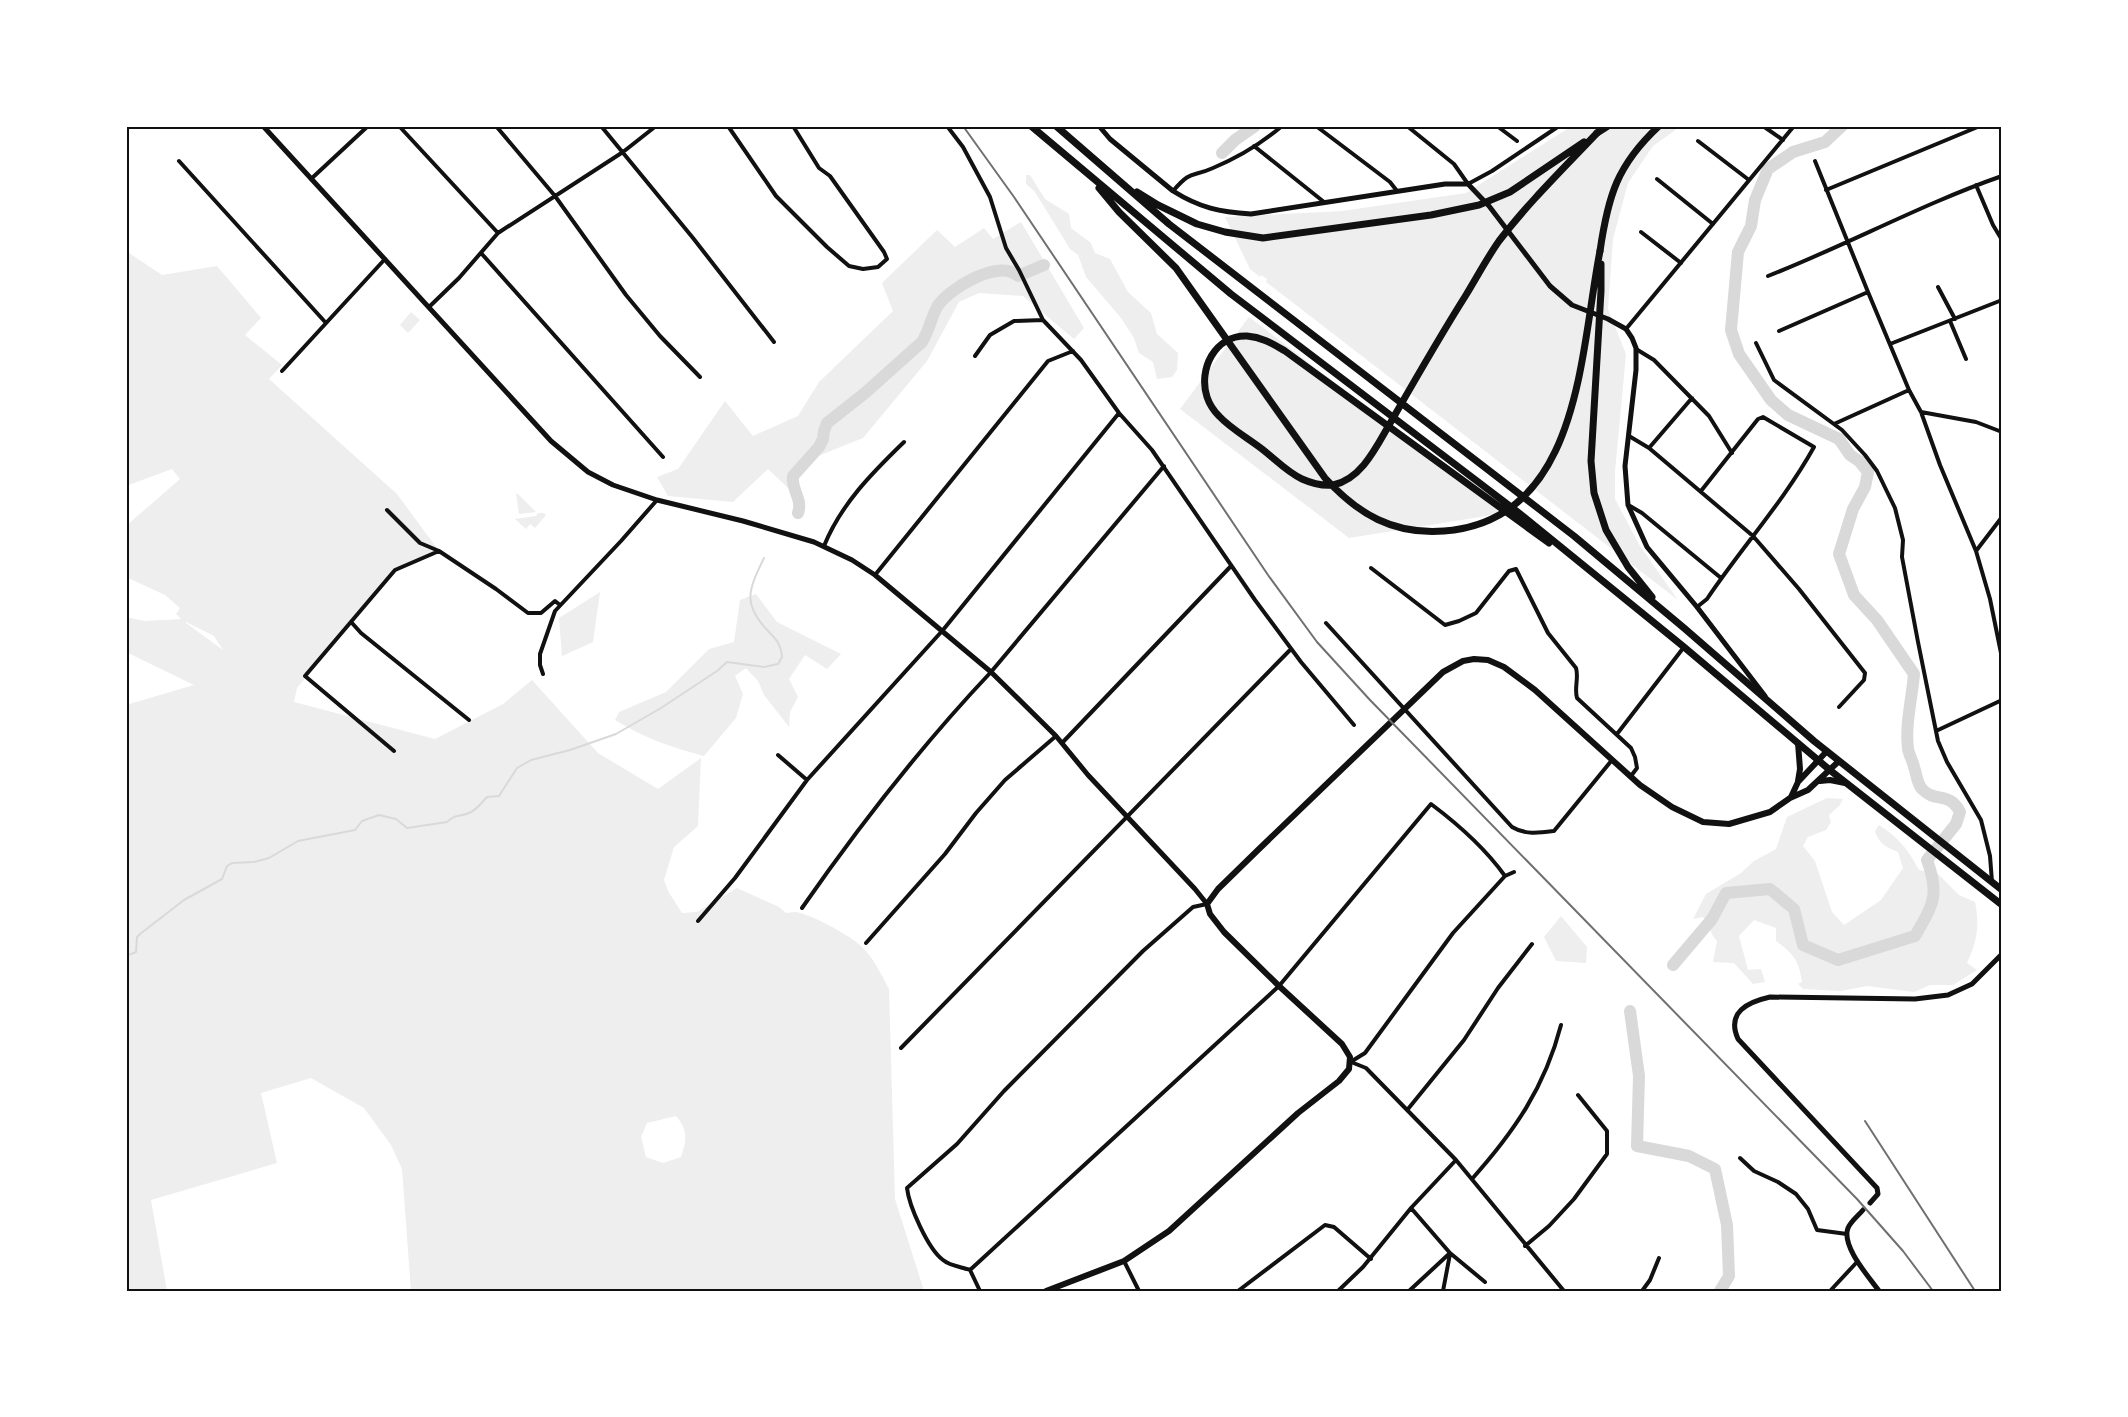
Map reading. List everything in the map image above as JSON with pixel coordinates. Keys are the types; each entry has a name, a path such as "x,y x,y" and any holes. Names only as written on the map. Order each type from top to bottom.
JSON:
{"main road":[{"path":"1031,126 1231,294 1437,449 1684,647 1818,760 2002,905"},
{"path":"1056,126 1169,224 1574,536 1839,761 2002,890"},
{"path":"1115,177 1158,205 1197,224 1225,232 1263,238 1479,205 1510,192 1608,126"},
{"path":"1085,172 1119,212 1176,268 1325,478 1345,500 1371,517 1398,527 1427,532 1455,530 1483,522 1506,511 1529,493 1550,464 1564,433 1575,394 1610,200 1622,169 1641,143 1659,126"},
{"path":"1597,134 1522,212 1497,243 1374,450 1360,470 1344,481 1322,485 1301,478 1218,416 1207,397 1204,374 1206,365 1217,348 1227,340 1239,337 1258,338 1285,351 1488,500 1599,578"},
{"path":"1600,251 1601,291 1591,461 1594,493 1606,530 1628,567 1665,612"},
{"path":"1046,1291 1124,1261 1169,1231 1298,1113 1339,1081 1349,1069 1351,1062 1342,1044 1224,932 1210,914 1207,904 1218,889 1434,678 1455,664 1470,659 1488,660 1504,667 1515,674 1630,777 1672,807 1711,824 1729,824 1770,812 1790,798 1808,790 1832,771 1839,761"},
{"path":"1798,743 1800,769 1798,782"},
{"path":"1790,798 1798,782 1827,751"},
{"path":"1819,781 1830,780 1848,784"}],"street":[{"path":"262,126 571,459 588,472 613,485 657,500 743,521 824,546 875,575 991,672 1056,736 1088,775 1196,889 1207,904 1193,906 1143,951 1004,1091 957,1144 907,1188 908,1197 929,1242 942,1260 970,1270 980,1291"},
{"path":"311,179 368,126"},
{"path":"399,126 498,233"},
{"path":"496,126 555,196 626,295 660,336 700,377"},
{"path":"601,126 774,342"},
{"path":"429,307 498,233 622,152 656,126"},
{"path":"728,126 776,196 827,247 849,266 863,269 878,267 887,259 884,252 830,176 819,168 793,126"},
{"path":"947,126 963,147 990,196 1006,248 1043,320 1073,351 1119,413 1152,450 1291,649 1354,725"},
{"path":"1099,126 1110,139 1183,197 1221,212 1251,214 1445,184 1468,184 1492,171 1559,126"},
{"path":"1173,191 1185,177 1211,169 1254,146 1282,126"},
{"path":"1316,126 1390,182 1398,192"},
{"path":"1407,126 1454,164 1550,286 1572,305 1626,328 1636,348 1636,370 1625,481 1628,505 1647,547 1697,607 1770,702"},
{"path":"1497,126 1517,141"},
{"path":"1763,126 1783,140"},
{"path":"1626,328 1794,126"},
{"path":"1826,190 1980,126"},
{"path":"1698,141 1749,180"},
{"path":"1254,146 1325,202"},
{"path":"179,161 326,323"},
{"path":"1815,161 1868,292 1921,412 1940,465 1976,551 1990,599 2002,658"},
{"path":"1768,276 2002,176"},
{"path":"1657,179 1713,224"},
{"path":"1976,186 2002,240"},
{"path":"1641,232 1681,263"},
{"path":"481,253 663,457"},
{"path":"282,370 385,259"},
{"path":"1938,287 1966,359"},
{"path":"1779,331 1868,292"},
{"path":"1890,344 2002,300"},
{"path":"975,356 990,335 1014,321 1043,320"},
{"path":"1756,343 1774,380 1842,430 1865,455 1877,471 1895,508 1901,527 1902,556 1938,741 1947,762 1981,820 1990,856 1992,882"},
{"path":"1636,348 1654,360 1709,416 1732,453"},
{"path":"875,575 1048,361 1073,351"},
{"path":"1833,425 1910,390"},
{"path":"1649,448 1692,398"},
{"path":"1921,412 1976,422 2002,432"},
{"path":"698,921 735,878 807,780 943,630 1119,413"},
{"path":"1697,607 1707,598 1799,474 1814,447 1763,417 1758,419 1701,491"},
{"path":"1629,436 1649,448 1753,536 1799,589 1865,673 1864,680 1839,707"},
{"path":"824,546 843,509 870,475 904,442"},
{"path":"802,908 829,869 961,703 991,672 1164,466"},
{"path":"543,674 540,654 555,611 657,500"},
{"path":"1628,505 1642,513 1721,578"},
{"path":"387,510 420,543 439,551 528,613 542,613 555,601 560,605"},
{"path":"1976,551 2002,517"},
{"path":"394,752 305,676 395,570 439,551"},
{"path":"1062,743 1231,566"},
{"path":"1371,568 1446,625 1476,613 1512,568 1518,572 1548,633 1576,668 1578,673 1575,691 1577,698 1617,734 1635,757 1637,768 1630,777"},
{"path":"352,623 361,633 469,720"},
{"path":"1326,623 1512,826 1521,832 1554,831 1612,760"},
{"path":"1617,734 1684,647"},
{"path":"901,1048 1291,649"},
{"path":"1936,731 2002,700"},
{"path":"866,943 937,863 1005,780 1056,736"},
{"path":"778,755 807,780"},
{"path":"970,1270 1279,986 1431,804 1452,819 1490,855 1505,876"},
{"path":"1351,1062 1365,1053 1453,933 1505,876 1514,872"},
{"path":"1408,1109 1464,1040 1498,988 1532,944"},
{"path":"1870,1203 1878,1194 1877,1188 1738,1039 1735,1025 1738,1013 1748,1003 1770,997 1916,999 1948,995 1972,984 2002,954"},
{"path":"1472,1179 1522,1117 1539,1089 1554,1054 1561,1025"},
{"path":"1351,1062 1366,1068 1456,1160 1564,1291"},
{"path":"1525,1246 1549,1226 1574,1199 1606,1154 1607,1131 1578,1095"},
{"path":"1740,1158 1754,1171 1778,1182 1796,1194 1808,1209 1817,1230 1847,1234"},
{"path":"1338,1291 1371,1259 1411,1208 1456,1160"},
{"path":"1411,1208 1450,1253 1485,1282"},
{"path":"1863,1210 1851,1223 1847,1234 1849,1244 1858,1261 1879,1291"},
{"path":"1238,1291 1325,1225 1334,1227 1371,1259"},
{"path":"1409,1291 1450,1253"},
{"path":"1443,1291 1450,1253"},
{"path":"1642,1291 1650,1280 1659,1258"},
{"path":"1124,1261 1139,1291"},
{"path":"1830,1291 1858,1261"}],"shaded area":[{"path":"1572,126 1681,126 1653,146 1628,183 1613,239 1608,309 1626,354 1615,472 1615,499 1640,546 1678,600 1266,282 1267,279 1261,275 1260,277 1250,269 1225,217 1342,211 1466,193"},
{"path":"1026,175 1030,175 1045,199 1069,214 1071,228 1091,243 1095,253 1110,259 1128,292 1151,313 1157,334 1178,353 1177,370 1172,377 1157,379 1153,362 1139,353 1134,338 1121,318 1086,277 1078,255 1070,249 1035,192 1026,184"},
{"path":"1021,222 1084,328 1074,339 1023,296 979,293 959,302 927,361 863,438 813,458 788,488 768,469 733,502 668,496 657,477 678,469 725,401 753,436 798,416 819,382 893,311 882,283 937,230 955,247 984,228 993,239"},
{"path":"126,251 162,275 217,266 261,318 245,335 282,365 269,379 397,494 439,551 395,570 297,688 294,702 435,739 503,704 532,680 598,753 658,789 701,758 698,826 674,847 664,880 682,913 697,912 737,888 779,907 786,913 795,912 810,916 848,937 869,955 889,989 895,1199 924,1291 411,1291 402,1169 391,1145 364,1108 311,1078 261,1093 277,1163 151,1200 167,1291 126,1291 126,705 194,685 126,652 126,617 144,621 181,619 176,614 180,608 165,595 126,577 126,526 180,479 172,469 126,486","holes":["186,623 214,636 223,650","676,1116 683,1126 685,1135 681,1157 663,1163 646,1157 641,1137 647,1123"]},
{"path":"411,312 420,320 408,333 400,325"},
{"path":"1249,317 1505,513 1349,538 1180,409"},
{"path":"516,494 518,494 536,512 519,514"},
{"path":"538,513 546,515 535,528 530,524 526,529 515,519 536,516"},
{"path":"600,592 593,642 562,656 559,618"},
{"path":"756,594 777,622 841,654 827,669 805,655 789,679 798,697 790,712 789,727 764,695 758,681 746,668 735,676 743,694 736,718 704,756 658,741 615,720 619,712 666,692 709,649 734,642 740,600"},
{"path":"1827,798 1843,799 1829,815 1831,822 1826,830 1808,837 1803,846 1815,861 1832,912 1844,925 1881,900 1903,868 1898,852 1887,847 1879,839 1875,831 1879,825 1902,844 1919,870 1937,873 1959,895 1975,902 1977,933 1967,963 1977,970 1953,985 1930,985 1914,992 1867,986 1841,991 1803,989 1798,984 1802,982 1795,958 1776,941 1776,928 1754,920 1739,936 1748,970 1761,969 1765,982 1753,984 1734,963 1713,962 1717,941 1703,917 1693,919 1706,894 1741,873 1754,861 1776,849 1787,817"},
{"path":"1561,916 1587,947 1586,963 1556,961 1544,937"}],"waterway":[{"path":"1222,153 1235,140 1255,126"},
{"path":"1673,965 1712,919 1726,893 1770,889 1794,909 1803,945 1838,960 1915,936 1933,900 1933,882 1927,860 1956,824 1960,812 1947,799 1932,796 1919,784 1907,740 1914,674 1877,620 1854,595 1839,554 1853,509 1865,487 1868,472 1859,461 1850,455 1839,439 1788,415 1771,400 1739,354 1731,330 1738,252 1751,226 1755,200 1768,169 1793,152 1825,142 1842,126"},
{"path":"1025,273 1044,265"},
{"path":"798,513 799,503 793,476 819,447 827,423 865,393 922,342 937,307 952,292 974,278 987,273 1010,271 1018,276"},
{"path":"126,956 136,952 137,937 140,934 184,900 222,879 227,866 232,863 254,862 269,858 298,841 355,830 362,821 379,815 396,819 407,828 447,822 477,808 487,797 499,796 517,768 531,760 570,750 616,734 661,708 727,662 764,667 778,664 782,657 780,646 760,622 751,605 751,589 764,558"},
{"path":"1630,1011 1639,1076 1637,1146 1689,1156 1715,1169 1727,1225 1729,1276 1720,1291"}],"railway":[{"path":"963,126 1014,197 1268,575 1317,642 1370,700 1857,1199 1903,1251 1933,1291"},
{"path":"1865,1121 1975,1291"}]}
